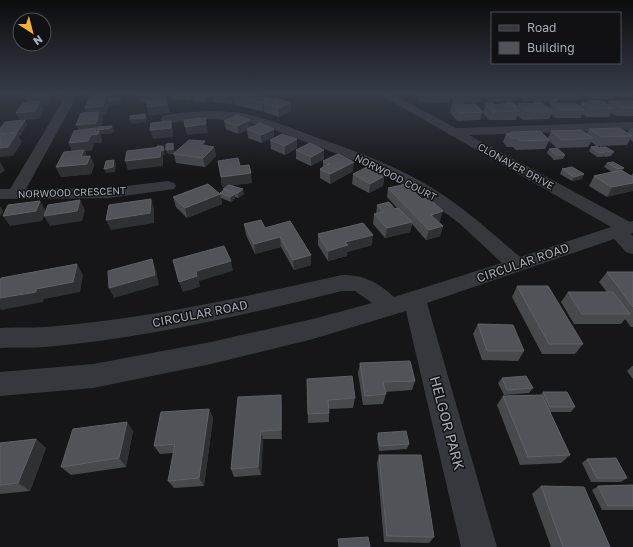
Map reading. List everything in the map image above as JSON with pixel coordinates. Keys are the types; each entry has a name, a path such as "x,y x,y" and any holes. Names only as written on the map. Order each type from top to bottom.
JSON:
{"street":[{"path":"8,194 56,120"},
{"name":"NORWOOD COURT","path":"254,120 356,156 414,185 448,205 517,265"},
{"name":"CLONAVER DRIVE","path":"432,120 628,234"},
{"path":"455,132 633,126"},
{"name":"NORWOOD CRESCENT","path":"8,194 109,193 168,186"},
{"name":"CIRCULAR ROAD","path":"0,384 93,376 211,353 313,329 402,303 517,265 628,234"},
{"name":"CIRCULAR ROAD","path":"0,338 50,337 142,325 248,305 342,283 356,283 366,287 379,296 402,303"},
{"name":"HELGOR PARK","path":"402,303 479,547"}],"building":[{"path":"25,120 17,132 0,134 0,129 5,122"},
{"path":"78,120 97,120 96,123 76,125"},
{"path":"184,120 205,120 206,124 185,127"},
{"path":"227,120 250,120 237,126 224,121"},
{"path":"171,121 171,128 150,130 151,123"},
{"path":"260,123 274,129 261,135 247,129"},
{"path":"112,126 111,128 97,130 98,127"},
{"path":"96,128 95,132 99,131 98,134 91,135 88,141 69,143 74,131"},
{"path":"619,128 632,136 601,137 589,129"},
{"path":"581,130 593,138 561,140 551,131"},
{"path":"540,131 549,140 520,141 517,138 511,138 506,134 512,133 511,132"},
{"path":"17,133 8,147 0,148 0,135"},
{"path":"282,134 297,139 285,146 270,140"},
{"path":"189,140 205,141 201,145 214,147 203,158 173,154"},
{"path":"173,143 173,149 166,150 166,144"},
{"path":"310,143 324,150 311,157 296,150"},
{"path":"157,146 163,146 164,150 162,151 161,147"},
{"path":"597,146 605,152 599,153 591,147"},
{"path":"161,147 160,157 125,161 127,151"},
{"path":"600,147 606,147 614,152 608,152"},
{"path":"557,148 565,155 556,155 549,149"},
{"path":"84,150 81,157 90,156 87,164 56,167 64,152"},
{"path":"338,154 354,162 330,174 320,169 329,164 323,161"},
{"path":"238,158 240,166 249,165 251,173 221,177 218,161"},
{"path":"114,160 113,167 104,169 106,161"},
{"path":"613,162 624,168 618,169 607,163"},
{"path":"367,167 384,176 370,184 353,174"},
{"path":"572,167 584,174 574,177 562,169"},
{"path":"621,170 633,177 633,183 612,187 594,176"},
{"path":"208,184 220,194 185,208 173,197"},
{"path":"406,184 422,199 428,198 443,211 431,215 443,226 429,230 388,188"},
{"path":"229,185 243,189 238,193 223,189"},
{"path":"224,190 235,194 230,197 220,193"},
{"path":"151,199 150,213 106,220 109,205"},
{"path":"80,200 77,211 44,216 48,205"},
{"path":"40,201 36,211 3,216 8,205"},
{"path":"389,202 395,209 398,208 412,222 387,228 374,214 383,212 377,205"},
{"path":"261,220 265,228 290,221 311,255 293,260 280,237 254,244 244,224"},
{"path":"363,223 373,235 345,242 348,245 328,251 318,234"},
{"path":"224,246 231,261 196,271 197,276 179,282 173,260"},
{"path":"152,259 155,275 109,288 108,271"},
{"path":"77,264 73,282 36,289 36,292 0,298 1,278"},
{"path":"607,272 633,272 633,307"},
{"path":"517,286 548,286 583,344 549,344"},
{"path":"568,292 613,292 630,314 582,314"},
{"path":"478,324 513,325 524,351 487,351"},
{"path":"410,361 415,381 383,382 386,394 365,396 360,363"},
{"path":"352,376 355,398 328,400 329,413 308,414 307,379"},
{"path":"526,376 533,388 507,390 502,378"},
{"path":"543,392 567,392 575,407 550,407"},
{"path":"281,395 281,430 261,431 258,467 231,469 238,397"},
{"path":"542,395 570,455 528,457 503,396"},
{"path":"209,409 199,478 168,481 175,444 154,446 161,412"},
{"path":"127,422 119,458 61,467 73,429"},
{"path":"406,431 409,444 380,446 378,433"},
{"path":"36,439 18,483 0,485 0,443"},
{"path":"379,455 421,455 434,537 387,536"},
{"path":"616,458 627,478 597,478 587,459"},
{"path":"633,485 633,506 608,506 598,486"},
{"path":"541,486 584,487 610,547 563,547"},
{"path":"368,537 370,547 339,547 338,539"}]}
